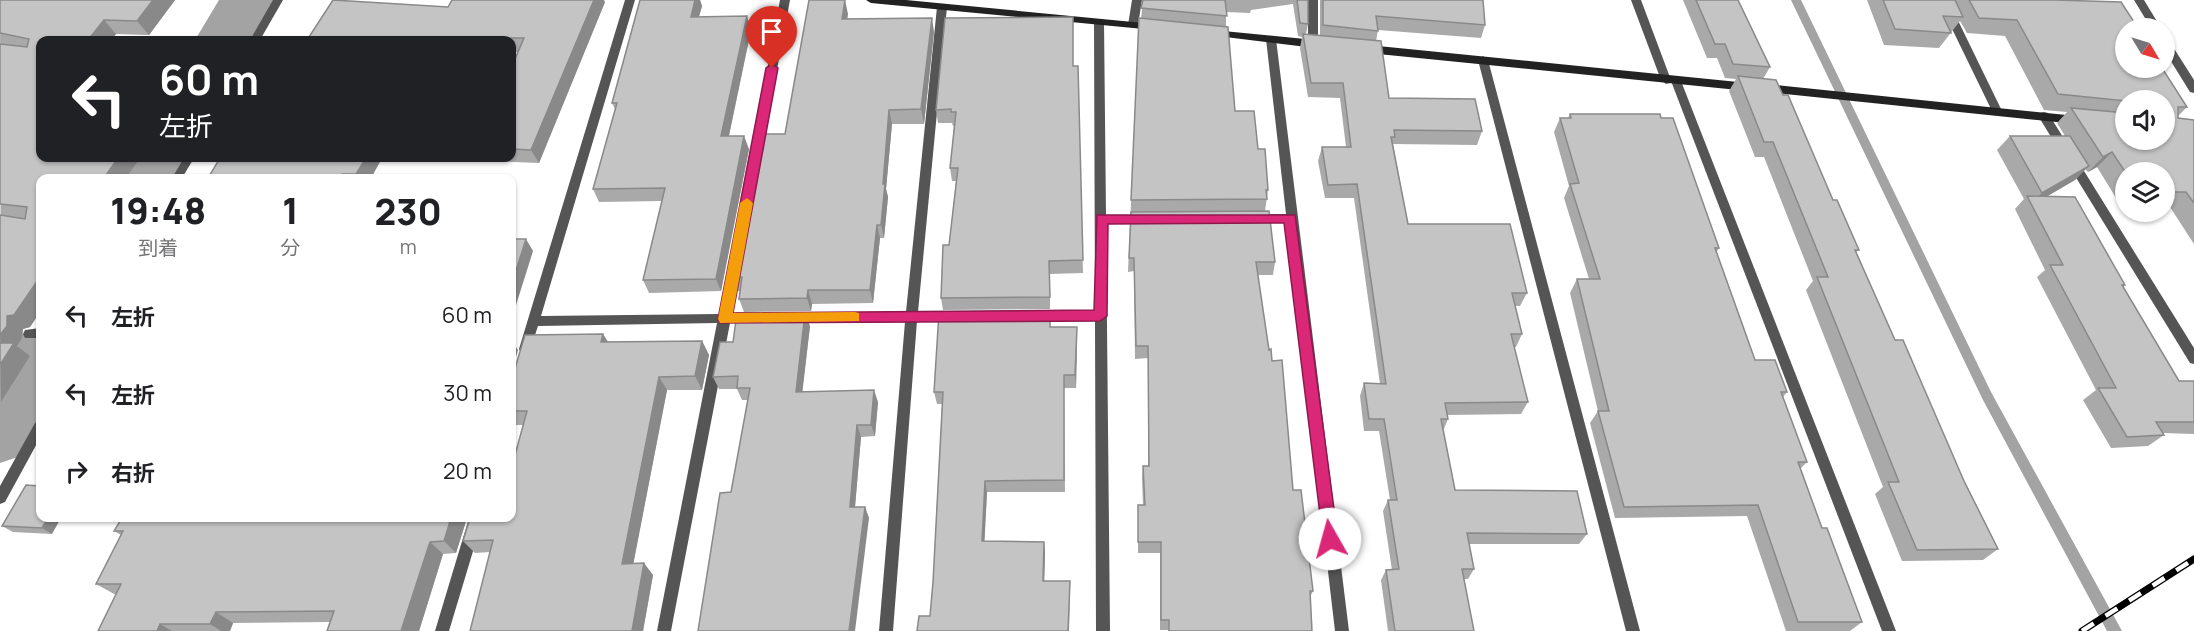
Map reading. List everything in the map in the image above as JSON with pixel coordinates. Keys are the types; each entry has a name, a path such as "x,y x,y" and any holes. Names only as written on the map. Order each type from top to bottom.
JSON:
{"street":[{"path":"257,36 278,0"},
{"path":"521,364 630,0"},
{"path":"755,159 785,0"},
{"path":"872,0 1161,28"},
{"path":"1133,25 1137,0"},
{"path":"1313,0 1313,44"},
{"path":"1636,0 1671,80 1889,631"},
{"path":"1943,0 1997,111"},
{"path":"2139,0 2150,18"},
{"path":"886,631 911,317 942,7"},
{"path":"1100,22 1103,631"},
{"path":"1205,33 1325,45"},
{"path":"1270,39 1342,631"},
{"path":"1359,48 2091,121"},
{"path":"2175,59 2194,89"},
{"path":"1483,60 1633,631"},
{"path":"2044,116 2194,359"},
{"path":"1243,218 1290,218"},
{"path":"1101,219 1160,219"},
{"path":"664,631 738,250"},
{"path":"783,318 970,316"},
{"path":"1018,316 1100,316"},
{"path":"534,321 760,318"},
{"path":"0,498 36,434"},
{"path":"442,631 475,522"}],"building":[{"path":"0,0 153,0 137,21 104,20 91,36 36,36 36,162 115,162 107,174 36,174 36,283 14,315 7,316 7,326 0,335 0,215 25,219 27,207 0,204 0,44 27,47 29,39 0,33"},
{"path":"333,0 448,7 452,0 594,0 531,150 516,149 516,57 524,38 516,38 516,36 310,36"},
{"path":"640,0 695,0 691,17 747,16 721,136 744,136 716,279 643,280 665,188 593,189 617,103 612,103"},
{"path":"809,0 845,0 842,19 932,18 921,109 889,110 881,225 877,225 870,290 808,290 807,298 739,299 742,277 732,278 760,134 785,134"},
{"path":"1143,0 1225,0 1227,16 1141,8"},
{"path":"1297,0 1308,0 1308,24 1300,23"},
{"path":"1323,0 1483,0 1485,25 1376,16 1378,31 1323,25"},
{"path":"1696,0 1738,0 1770,67 1733,64 1725,44 1715,44"},
{"path":"1883,0 1955,0 1963,17 1943,16 1951,33 1895,29"},
{"path":"1969,0 2121,2 2131,18 2115,18 2115,78 2168,78 2187,107 2178,107 2178,118 2194,120 2194,203 2186,192 2175,192 2175,162 2119,162 2112,152 2103,157 2071,108 2115,112 2115,150 2175,150 2175,90 2115,90 2115,100 2058,94 2017,20 1979,18"},
{"path":"1073,17 1073,66 1078,66 1083,260 1049,261 1050,297 941,298 943,245 949,245 958,168 950,168 956,112 951,112 951,109 936,110 945,18"},
{"path":"1139,18 1228,27 1235,111 1254,111 1258,149 1265,149 1267,199 1131,200"},
{"path":"1303,34 1381,41 1389,98 1475,99 1482,131 1394,130 1395,137 1391,137 1408,224 1510,224 1527,293 1512,293 1522,334 1511,334 1528,402 1445,403 1448,419 1441,419 1455,490 1577,491 1587,534 1467,533 1474,569 1462,569 1474,631 1395,631 1386,570 1399,569 1388,500 1397,500 1384,419 1369,419 1364,383 1386,384 1357,184 1328,185 1322,147 1351,147 1343,83 1311,83"},
{"path":"1738,76 1776,80 1783,95 1788,95 1833,200 1837,200 1859,250 1855,250 1895,340 1903,340 1964,481 1998,549 1917,550 1888,482 1899,482 1817,277 1828,277 1773,142 1764,142"},
{"path":"1570,114 1660,114 1661,118 1673,118 1719,248 1715,248 1755,360 1775,360 1787,392 1781,392 1807,462 1798,462 1822,528 1827,528 1862,622 1798,622 1758,505 1624,507 1598,411 1609,411 1577,279 1600,279 1570,184 1579,183 1560,118 1571,118"},
{"path":"2010,136 2070,136 2089,166 2042,193"},
{"path":"218,162 364,162 356,174 210,174"},
{"path":"2027,196 2075,197 2125,285 2122,285 2179,381 2194,381 2194,422 2156,422 2164,435 2127,437 2098,388 2116,388 2050,265 2063,265"},
{"path":"1269,211 1275,262 1256,262 1269,350 1271,349 1272,361 1282,360 1293,490 1301,490 1313,591 1310,591 1312,631 1169,631 1169,620 1161,620 1161,542 1138,542 1138,505 1145,505 1143,466 1149,466 1148,346 1136,346 1134,258 1129,258 1131,212"},
{"path":"516,239 526,239 516,270"},
{"path":"1050,311 1050,327 1077,327 1075,375 1064,375 1064,480 985,481 982,541 1044,542 1043,581 1070,581 1068,631 917,631 919,616 930,616 933,582 943,392 934,392 939,312"},
{"path":"737,313 805,313 796,392 874,390 871,425 857,425 850,507 865,507 849,631 698,631 720,493 731,492 750,388 737,388 738,376 713,377 720,342 733,342"},
{"path":"603,334 601,342 702,341 695,376 659,377 622,564 644,563 632,631 470,631 493,540 463,541 469,522 516,522 516,451 527,411 516,411 516,365 525,335"},
{"path":"0,343 14,343 0,365"},
{"path":"26,485 36,486 36,522 46,522 42,528 2,526"},
{"path":"120,522 450,522 444,541 430,542 401,631 327,631 334,611 216,612 210,624 160,624 157,631 98,631 121,584 96,584 123,531 114,531"}],"waterway":[{"path":"227,36 249,0"},
{"path":"1796,0 1987,396 2115,631"},
{"path":"146,174 154,162"},
{"path":"0,430 36,366"}],"railway":[{"path":"2082,631 2194,559"}],"slow traffic":[{"path":"747,203 725,319 855,317"}],"route":[{"path":"772,68 725,319 1100,316 1101,219 1290,218 1330,539"}]}
